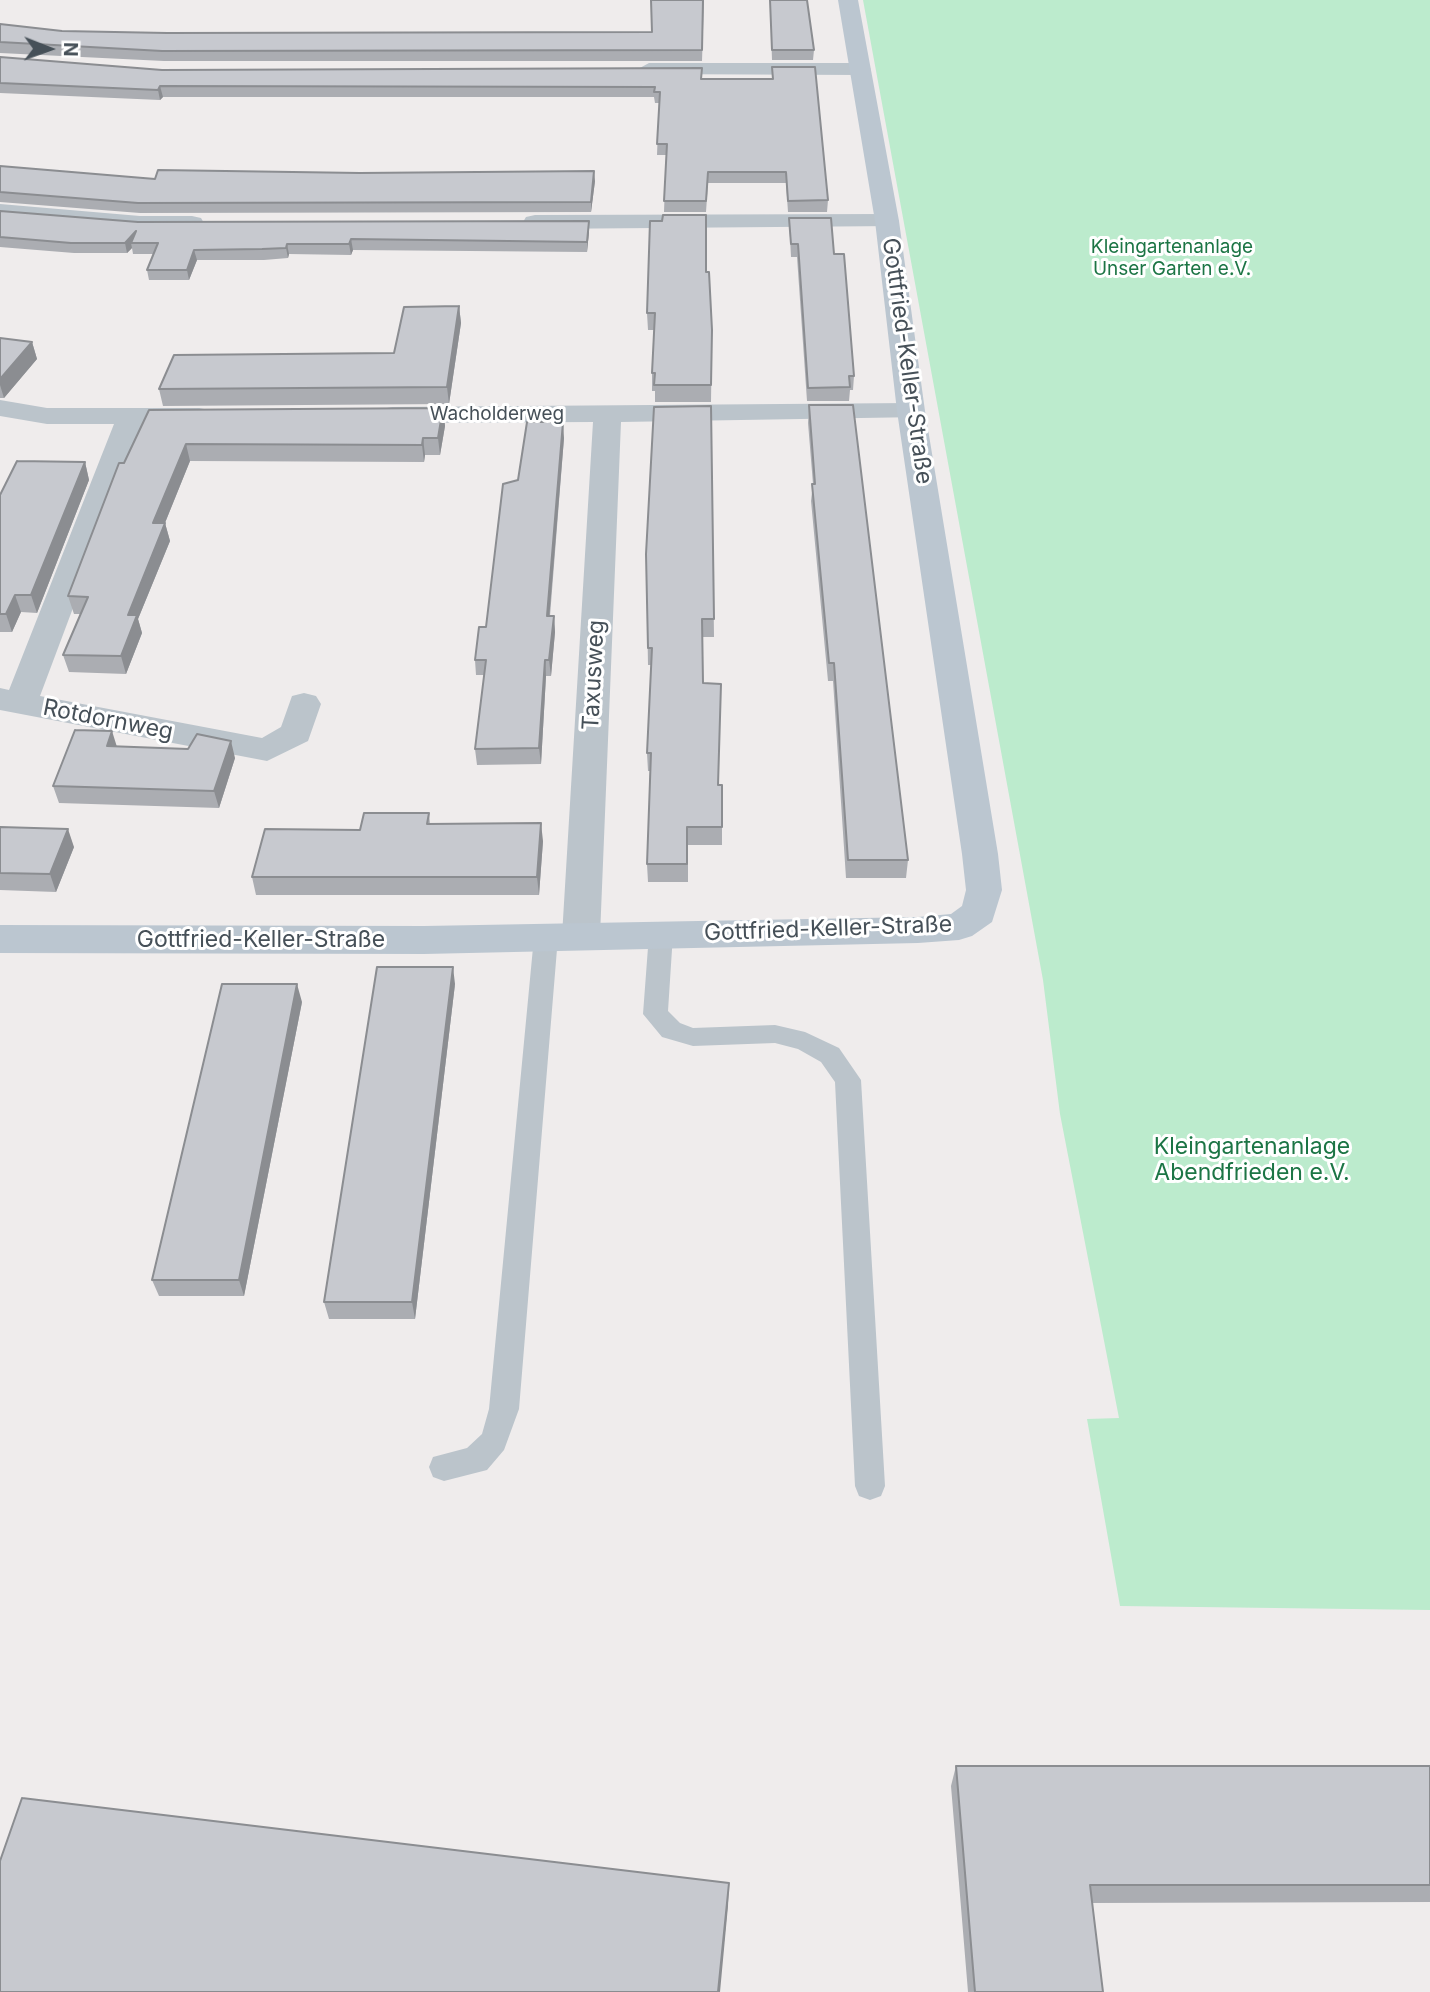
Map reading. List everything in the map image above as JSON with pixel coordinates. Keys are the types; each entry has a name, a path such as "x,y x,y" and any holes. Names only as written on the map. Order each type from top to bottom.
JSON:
{"street":[{"name":"Gottfried-Keller-Straße","path":"0,939 253,942 959,928 979,914 984,890 980,854 911,411 887,220 848,0"},
{"path":"623,69 860,69"},
{"path":"0,211 140,223 221,223"},
{"path":"505,222 887,220"},
{"path":"0,408 47,416 229,416"},
{"name":"Wacholderweg","path":"369,415 911,411"},
{"name":"Taxusweg","path":"564,936 607,413"},
{"name":"Rotdornweg","path":"131,417 11,701 267,750 296,733 304,704"}],"lane":[{"path":"660,934 655,1014 671,1030 693,1037 775,1034 804,1041 830,1055 848,1080 870,1486"},
{"path":"444,1467 475,1460 494,1441 504,1409 564,936"}],"green space":[{"name":"Kleingartenanlage Unser Garten e.V.","path":"863,0 1430,0 1430,1610 1120,1606 1087,1419 1119,1418 1060,1114 1043,980"}],"building":[{"path":"651,0 703,0 702,50 162,51 0,42 0,24 62,31 167,33 652,32"},
{"path":"770,0 807,0 814,50 772,50"},
{"path":"0,57 162,70 702,68 701,79 773,79 772,67 815,67 828,200 788,201 786,172 708,172 706,201 664,201 667,144 657,144 660,92 654,92 655,87 160,86 158,90 0,83"},
{"path":"0,166 155,179 158,170 360,173 594,171 591,202 138,203 0,192"},
{"path":"0,211 138,222 589,221 587,242 351,239 349,244 287,244 286,248 194,250 187,270 147,270 158,243 131,243 136,231 125,243 71,243 0,237"},
{"path":"663,215 706,215 706,272 709,272 712,330 711,385 654,385 655,373 652,373 655,313 647,313 650,221 662,221"},
{"path":"789,218 831,218 834,254 844,254 854,376 849,376 850,387 808,388 798,244 791,244"},
{"path":"459,306 447,387 159,389 174,355 394,353 404,307"},
{"path":"0,338 32,342 0,379"},
{"path":"809,405 853,405 908,860 848,860 834,663 829,663 812,484 815,484"},
{"path":"711,406 714,619 702,619 703,683 721,684 718,785 722,785 722,827 687,827 687,864 647,864 651,753 647,753 652,648 648,648 646,554 654,407"},
{"path":"443,408 438,438 423,438 422,445 186,444 153,523 165,523 128,615 137,615 121,656 63,655 88,597 68,596 119,463 124,463 149,410"},
{"path":"527,422 563,422 547,616 554,616 549,660 545,660 539,748 475,749 486,660 475,660 479,627 486,627 503,484 518,480"},
{"path":"17,461 85,462 31,595 15,595 6,614 0,614 0,495"},
{"path":"75,730 112,731 107,746 188,749 197,734 231,741 214,791 53,786"},
{"path":"364,813 429,813 427,824 541,823 537,877 252,877 265,829 360,830"},
{"path":"0,827 68,829 50,874 0,873"},
{"path":"377,967 453,967 412,1302 324,1302"},
{"path":"222,984 297,984 239,1280 152,1280"},
{"path":"956,1766 1430,1766 1430,1885 1090,1885 1103,1992 975,1992"},
{"path":"22,1798 729,1883 718,1992 0,1992 0,1861"}],"park label":[{"name":"Kleingartenanlage Abendfrieden e.V.","path":"1252,1160"}]}
